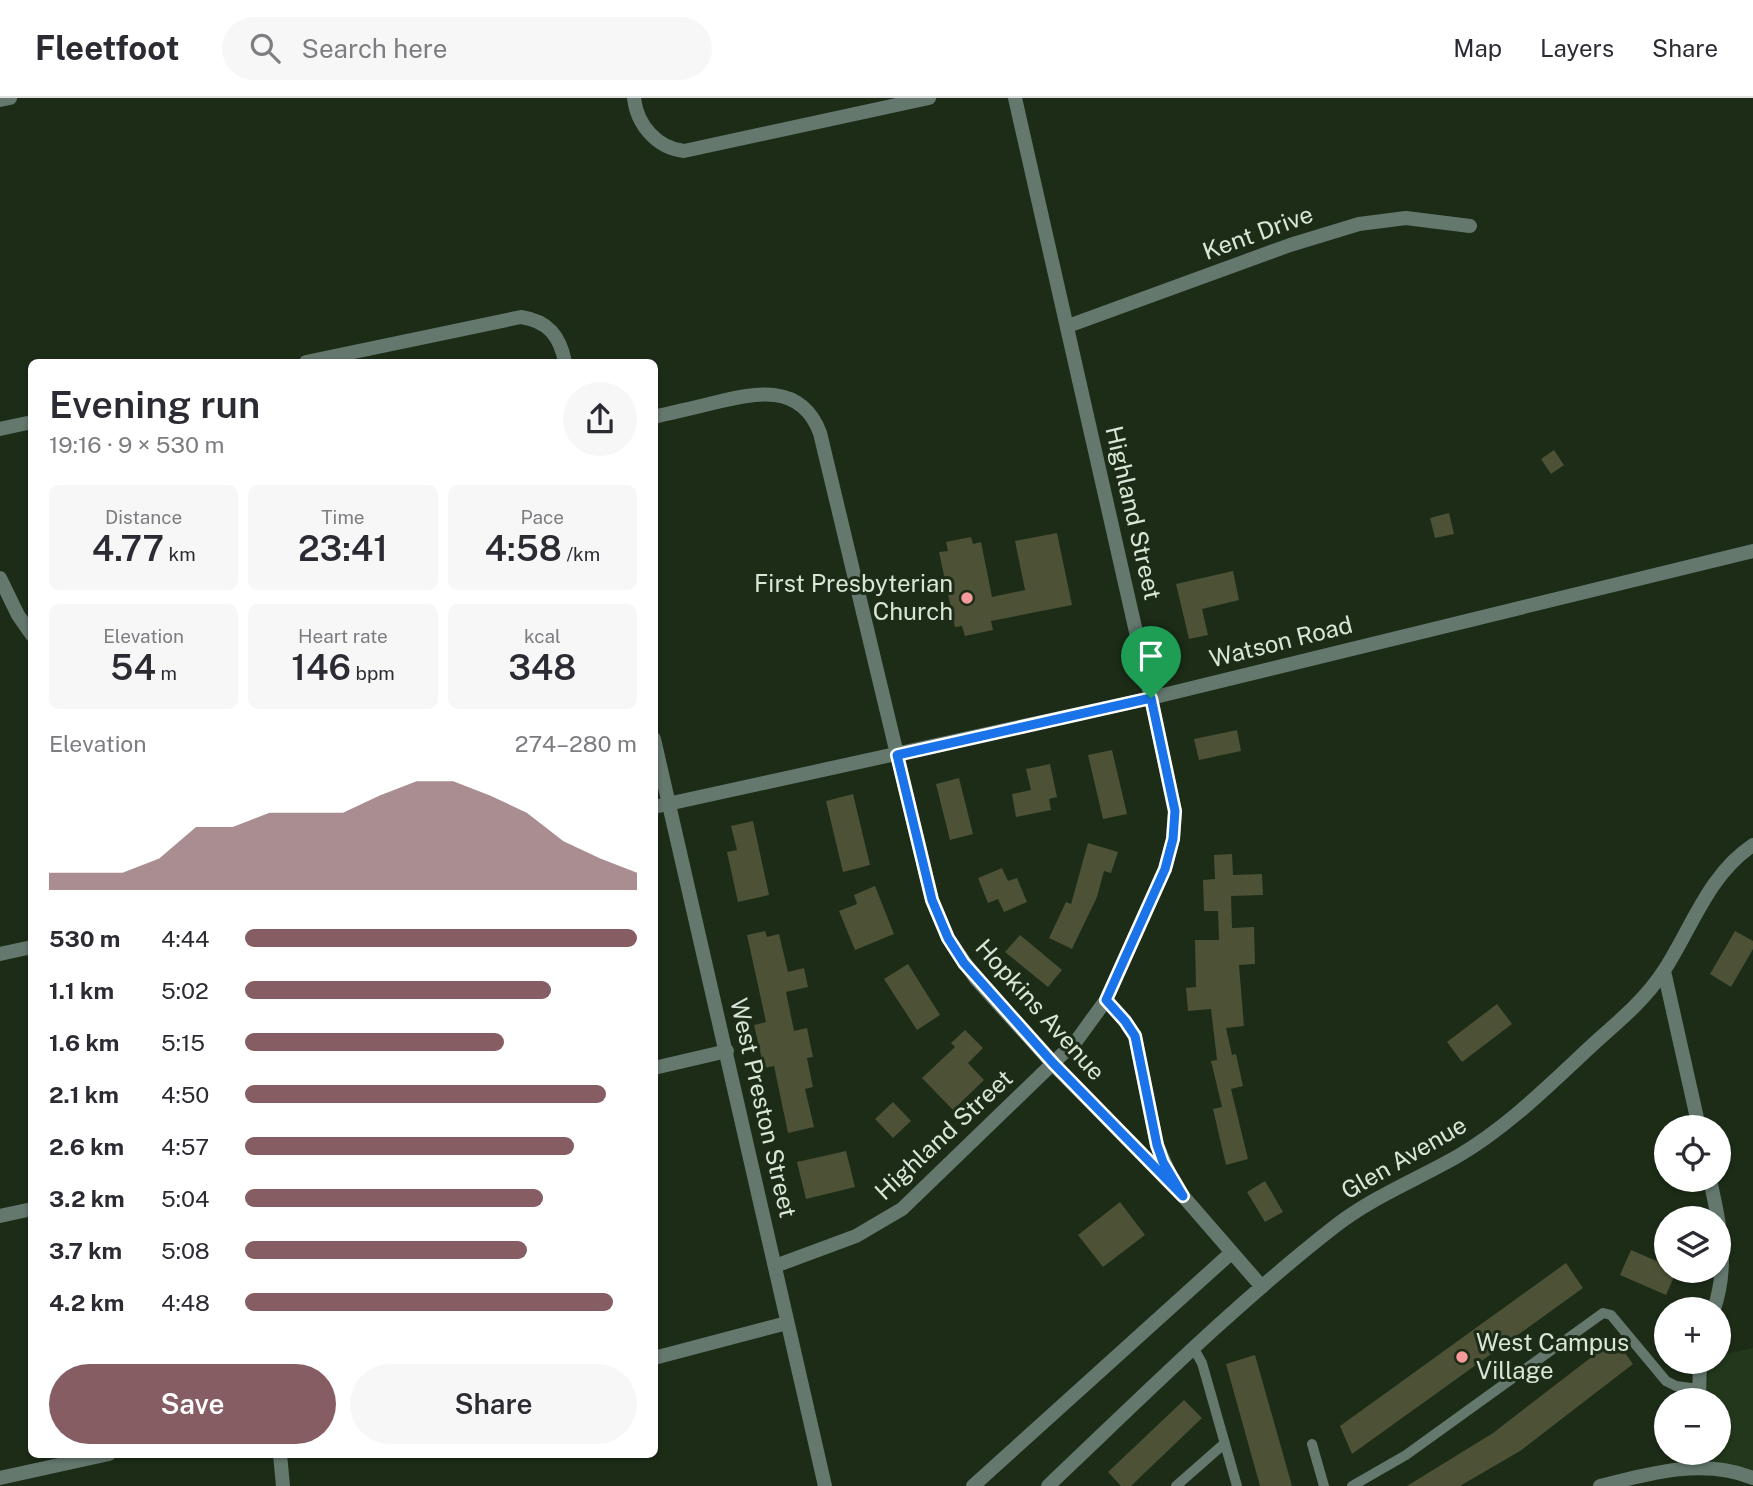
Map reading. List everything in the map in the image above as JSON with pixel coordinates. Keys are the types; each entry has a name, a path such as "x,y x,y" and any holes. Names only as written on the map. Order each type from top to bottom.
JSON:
{"street":[{"path":"0,100 10,98"},
{"path":"634,98 639,117 650,134 670,148 692,150 929,98"},
{"name":"Highland Street","path":"775,1266 844,1241 892,1216 928,1186 1077,1040 1106,1000 1165,869 1173,839 1175,811 1151,698 1014,98"},
{"name":"Kent Drive","path":"1068,326 1290,245 1359,224 1406,218 1470,226"},
{"path":"320,359 513,317 537,320 556,338 564,359"},
{"name":"Hopkins Avenue","path":"658,416 758,394 786,397 811,415 820,433 932,900 948,938 976,979 1053,1063 1183,1196 1262,1287"},
{"path":"0,429 28,423"},
{"name":"Watson Road","path":"658,806 1151,698 1753,551"},
{"path":"0,578 28,629"},
{"name":"West Preston Street","path":"658,755 825,1486"},
{"name":"Glen Avenue","path":"1048,1486 1262,1287 1335,1226 1399,1185 1457,1156 1496,1131 1629,1012 1664,971 1709,892 1732,863 1753,845"},
{"path":"0,954 28,948"},
{"path":"1664,971 1696,1115"},
{"name":"Hopkins Avenue","path":"1106,1000 1135,1036 1157,1145 1163,1162 1183,1196"},
{"path":"658,1067 727,1051"},
{"path":"1712,1192 1723,1247 1723,1270 1717,1297"},
{"path":"0,1216 28,1210"},
{"path":"973,1486 1231,1253"},
{"path":"658,1357 787,1323"},
{"path":"0,1478 91,1458"},
{"path":"280,1458 283,1486"},
{"path":"1600,1486 1659,1472 1700,1468 1728,1470 1753,1478"}],"lane":[{"path":"1352,1486 1406,1455 1603,1312 1611,1315 1666,1381 1681,1388"},
{"path":"1194,1349 1202,1363 1237,1486"},
{"path":"1179,1485 1225,1443"},
{"path":"1312,1444 1324,1486"}],"shaded area":[{"path":"1753,1348 1753,1478 1700,1468 1700,1465 1731,1465 1731,1388 1707,1388 1708,1374 1731,1374 1731,1353"}],"building":[{"path":"1554,450 1564,465 1551,474 1541,459"},
{"path":"1449,513 1454,534 1435,538 1430,518"},
{"path":"1057,533 1072,605 991,621 993,630 965,636 962,626 955,627 939,552 948,551 946,542 971,537 973,544 981,542 992,597 1025,590 1015,541"},
{"path":"1233,571 1239,600 1202,609 1208,635 1189,639 1176,584"},
{"path":"1237,730 1241,751 1199,760 1194,739"},
{"path":"1112,750 1127,814 1103,819 1088,755"},
{"path":"1050,764 1057,797 1049,799 1051,810 1016,817 1012,794 1031,790 1026,769"},
{"path":"959,778 973,834 950,840 936,784"},
{"path":"853,794 870,865 843,872 826,801"},
{"path":"753,821 769,895 738,902 727,852 737,850 731,826"},
{"path":"1088,843 1118,852 1111,873 1104,871 1097,897 1072,949 1049,938 1066,902 1071,904"},
{"path":"1232,854 1233,875 1262,874 1263,895 1231,896 1232,928 1254,927 1255,964 1239,965 1244,1026 1226,1028 1232,1055 1236,1054 1243,1086 1231,1089 1248,1159 1226,1165 1213,1109 1222,1107 1211,1061 1217,1060 1211,1009 1188,1011 1186,988 1196,987 1195,940 1219,940 1218,911 1204,911 1203,880 1215,879 1214,855"},
{"path":"1002,868 1008,881 1017,878 1027,902 1004,912 998,899 988,903 978,878"},
{"path":"875,886 894,934 855,950 839,911 857,904 854,895"},
{"path":"765,931 767,937 779,934 788,972 804,968 808,987 786,992 794,1031 807,1028 813,1057 807,1058 813,1087 805,1089 814,1127 788,1133 774,1066 764,1068 754,1025 766,1022 747,935"},
{"path":"1735,931 1753,941 1753,949 1731,987 1710,974"},
{"path":"1020,935 1062,970 1048,987 1005,952"},
{"path":"908,964 940,1015 917,1030 884,979"},
{"path":"1497,1004 1512,1024 1462,1062 1447,1042"},
{"path":"965,1030 983,1048 968,1063 984,1080 953,1110 922,1078 955,1047 951,1043"},
{"path":"893,1102 911,1121 893,1138 875,1119"},
{"path":"846,1151 855,1187 806,1199 797,1162"},
{"path":"1265,1181 1283,1212 1265,1222 1247,1192"},
{"path":"1120,1202 1145,1235 1103,1267 1078,1235"},
{"path":"1631,1250 1654,1260 1654,1283 1671,1283 1666,1295 1620,1275"},
{"name":"West Campus Village","path":"1566,1263 1583,1288 1352,1454 1340,1426"},
{"name":"West Campus Village","path":"1615,1339 1633,1364 1520,1451 1460,1486 1407,1486 1493,1433"},
{"path":"1255,1355 1292,1486 1260,1486 1226,1364"},
{"path":"1184,1400 1202,1418 1131,1486 1121,1486 1108,1472"}],"place":[{"name":"First Presbyterian Church","path":"967,598"},
{"name":"West Campus Village","path":"1462,1357"}],"route":[{"path":"1151,698 1175,811 1175,826 1165,869 1106,1000 1135,1036 1157,1145 1163,1162 1183,1196 1053,1063 964,963 948,938 932,900 897,755 1151,698"}]}
